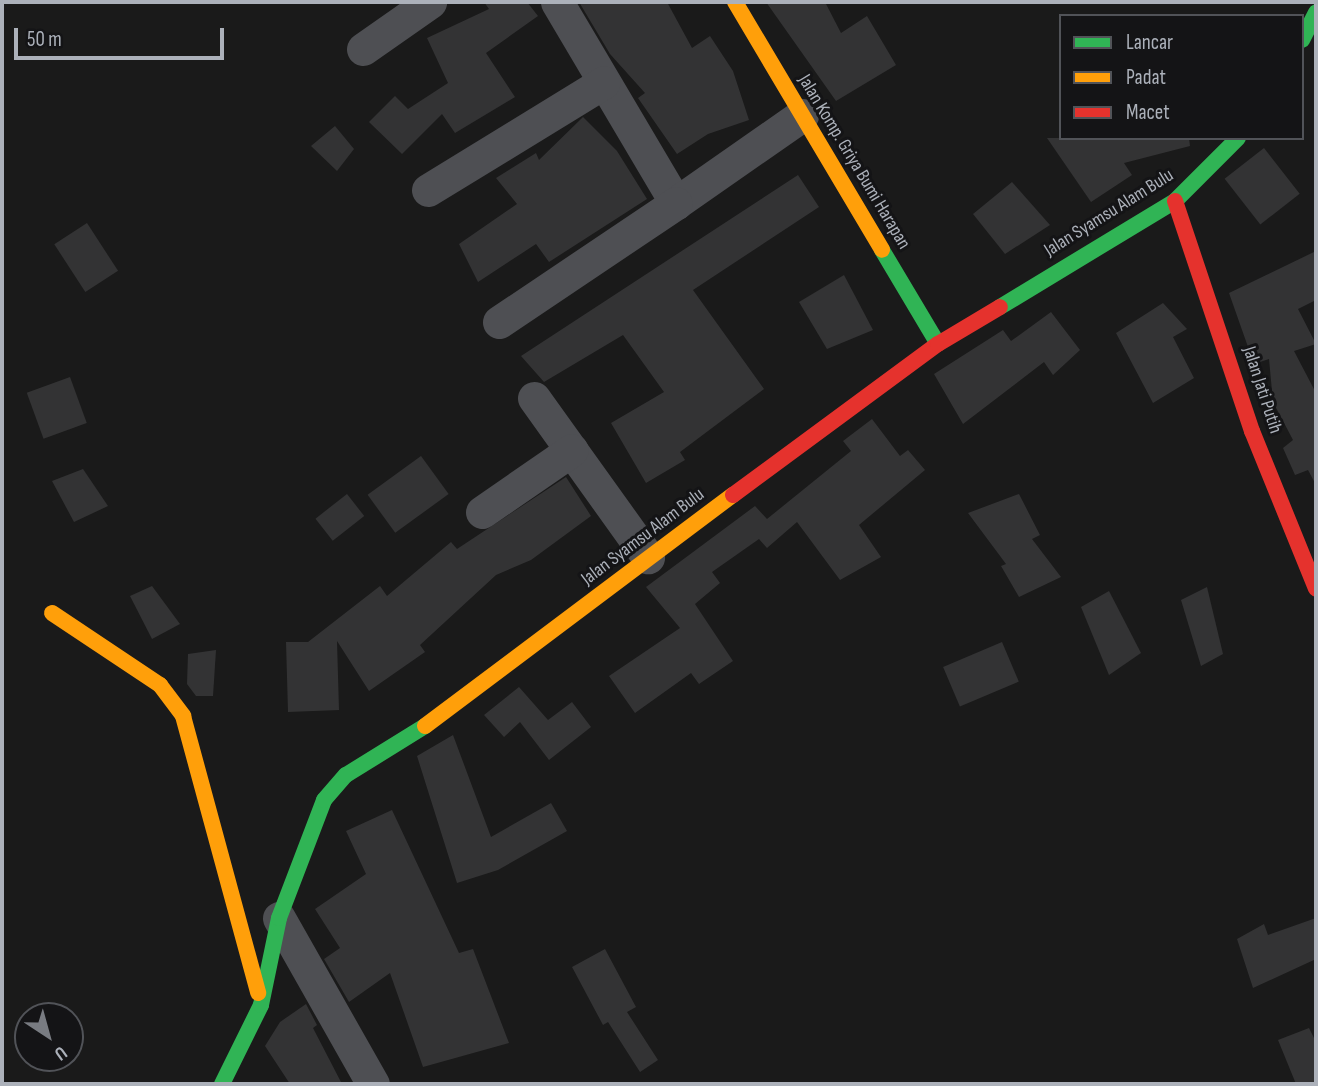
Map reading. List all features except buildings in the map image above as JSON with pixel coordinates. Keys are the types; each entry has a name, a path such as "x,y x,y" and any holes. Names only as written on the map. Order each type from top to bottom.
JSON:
{"street":[{"path":"363,49 430,2"},
{"path":"557,2 676,203"},
{"name":"Jalan Komp. Griya Bumi Harapan","path":"735,2 938,344"},
{"path":"1304,36 1316,12"},
{"path":"428,190 604,82"},
{"path":"499,322 802,115"},
{"name":"Jalan Syamsu Alam Bulu","path":"222,1084 261,1005 279,918 324,800 346,775 467,700 648,557 938,344 1175,201 1236,140"},
{"name":"Jalan Jati Putih","path":"1175,201 1252,431 1316,590"},
{"path":"534,398 648,557"},
{"path":"482,512 572,450"},
{"path":"51,613 160,685 183,716 261,1005"},
{"path":"279,918 373,1084"}],"traffic: fast":[{"path":"1304,36 1316,12"},
{"path":"1000,307 1175,201 1236,140"},
{"path":"882,250 938,344"},
{"path":"222,1084 261,1005 279,918 324,800 346,775 425,726"}],"traffic: slow":[{"path":"735,2 882,250"},
{"path":"425,726 733,495"},
{"path":"52,613 160,685 183,716 258,993"}],"traffic: jam":[{"path":"1175,201 1252,431 1316,589"},
{"path":"733,495 938,344 1000,307"}]}
